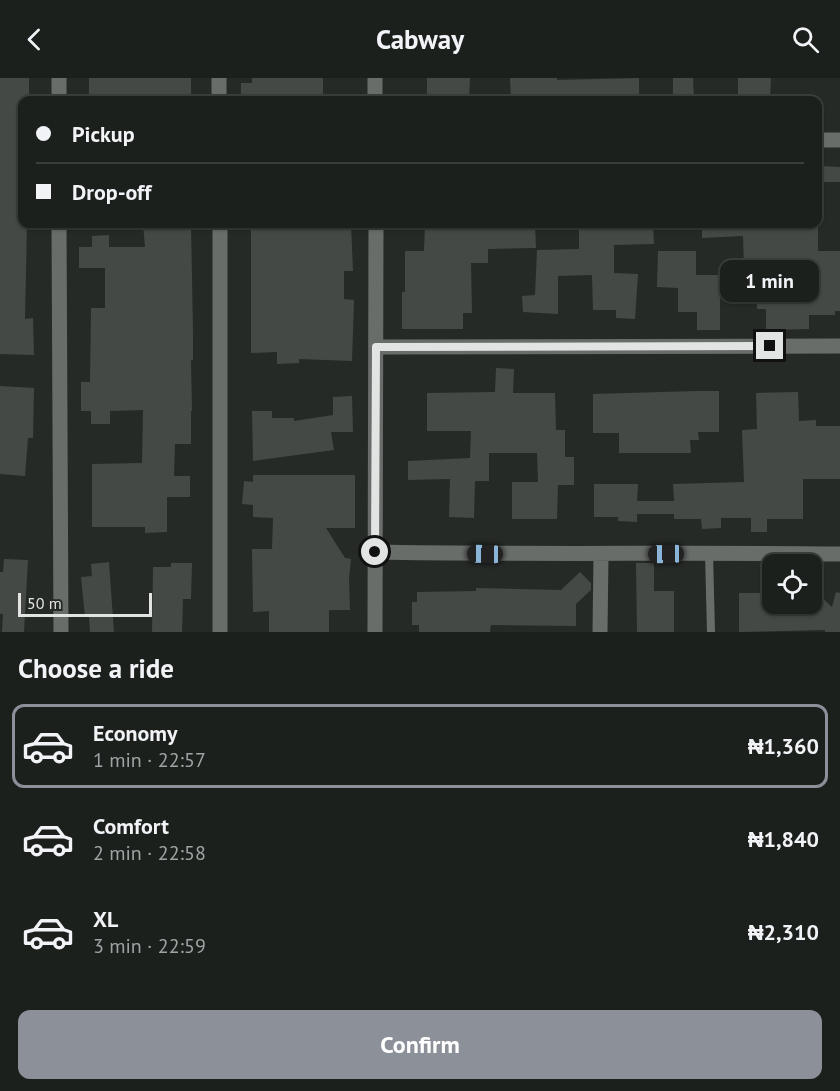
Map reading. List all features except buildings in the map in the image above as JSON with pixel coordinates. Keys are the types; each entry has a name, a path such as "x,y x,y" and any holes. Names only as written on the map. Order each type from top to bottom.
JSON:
{"street":[{"path":"59,78 59,96"},
{"path":"219,78 219,96"},
{"path":"375,78 375,96"},
{"path":"822,140 840,140"},
{"path":"59,228 61,632"},
{"path":"220,228 220,632"},
{"path":"375,632 376,228"},
{"path":"376,347 840,346"},
{"path":"375,552 601,555 840,554"},
{"path":"600,632 601,555"}],"lane":[{"path":"709,553 711,632"}],"route":[{"path":"375,552 376,347 770,346"}]}
